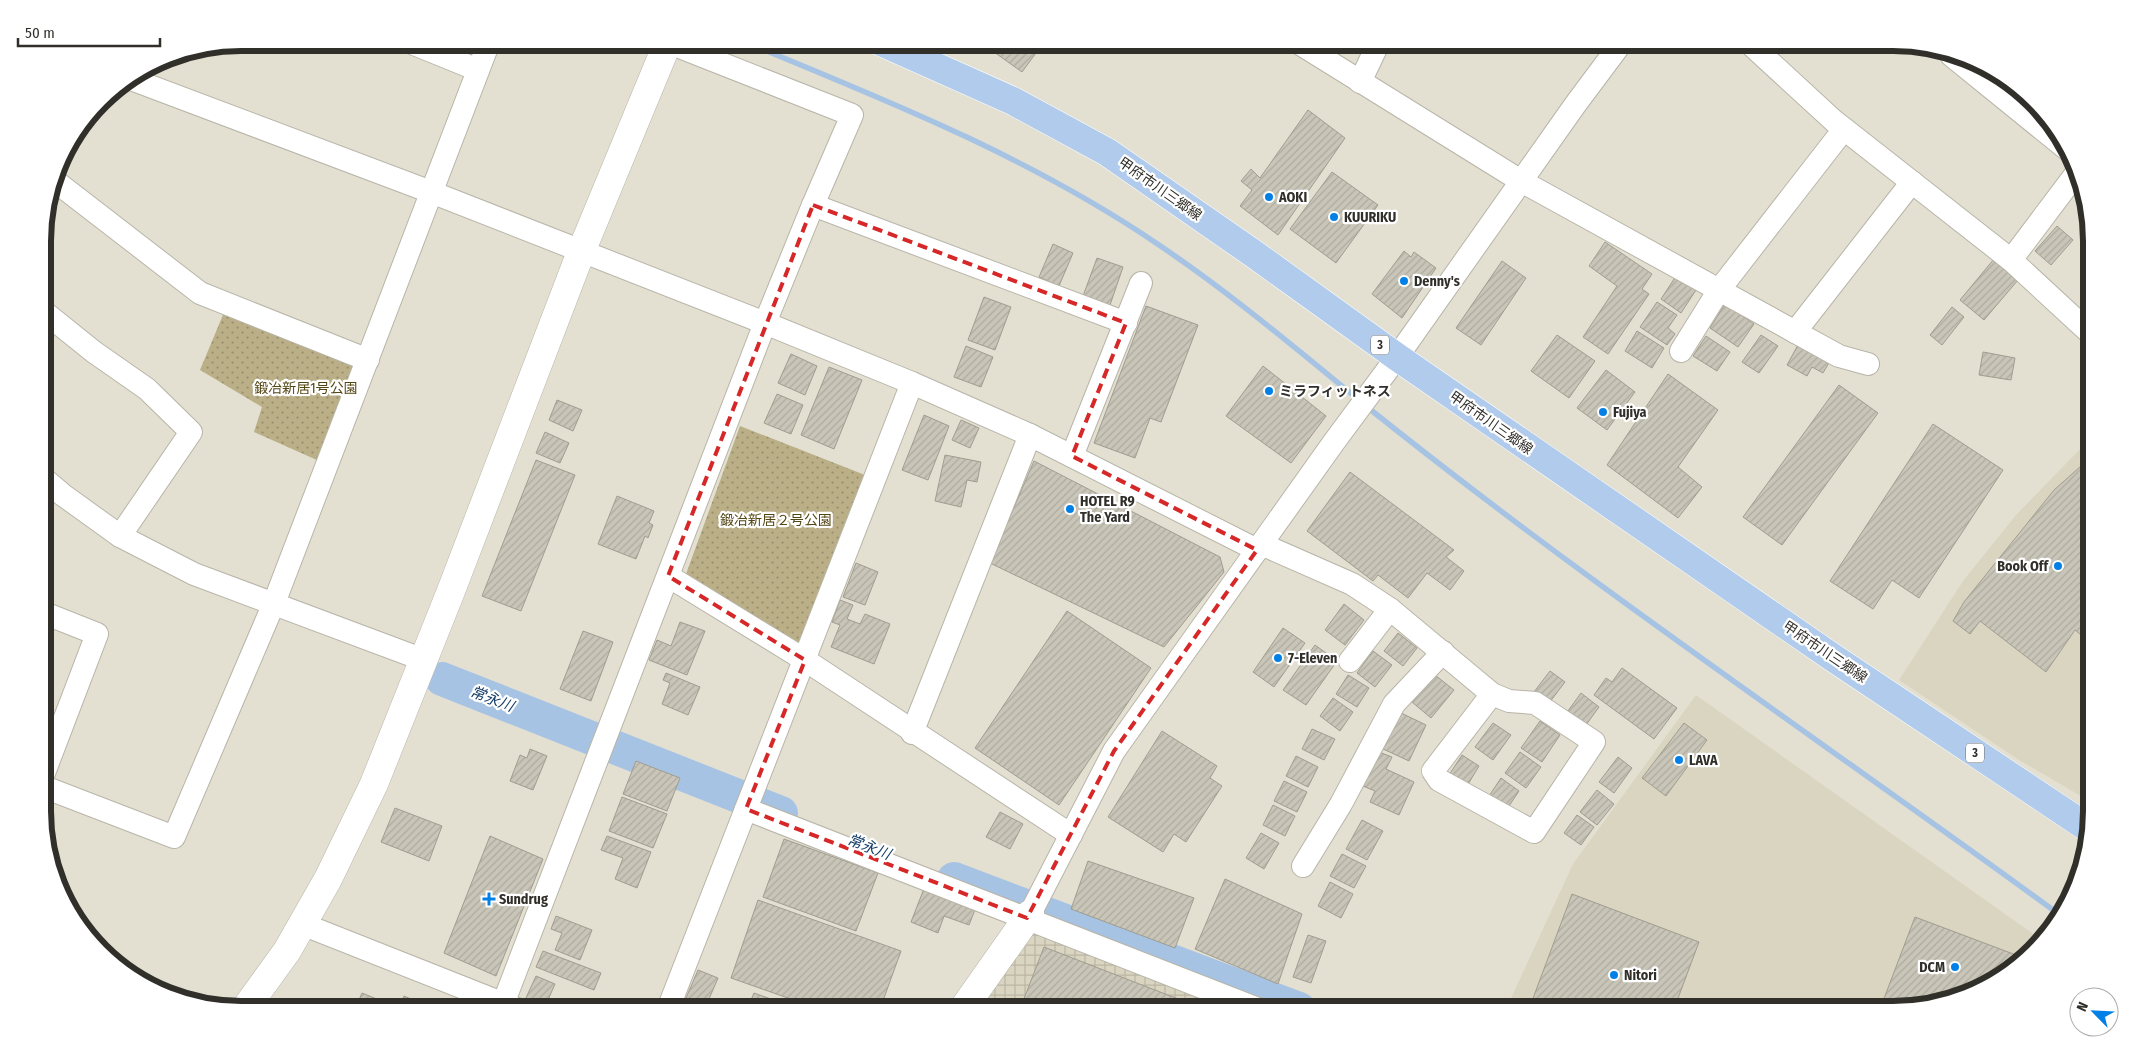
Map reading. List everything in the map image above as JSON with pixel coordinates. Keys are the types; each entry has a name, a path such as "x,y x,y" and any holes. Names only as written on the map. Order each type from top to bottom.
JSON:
{"main road":[{"name":"甲府市川三郷線","path":"906,51 1013,101 1107,152 1254,254 1397,358 1832,657 2082,824"}],"street":[{"path":"430,51 478,70"},
{"path":"51,790 174,837 274,603 485,51"},
{"path":"251,1001 287,951 328,879 374,784 424,660 581,252 664,51"},
{"path":"512,1001 599,756 765,323 812,205 852,115 688,51"},
{"path":"1311,51 1521,181 1839,356 1868,364"},
{"path":"1360,82 1375,51"},
{"path":"969,1001 1032,910 1114,751 1353,416 1397,358 1574,105 1615,51"},
{"path":"1758,51 1844,129 2011,260 2083,327"},
{"path":"1963,65 2051,136"},
{"path":"138,82 431,192 765,323 912,383 1030,435 1259,547 1352,584 1390,610 1492,694 1508,701 1535,703 1594,742 1534,832 1440,780 1433,771 1492,694"},
{"path":"1681,351 1719,290 1844,129"},
{"path":"2011,260 2072,178"},
{"path":"1795,332 1912,182"},
{"path":"60,184 200,293 368,360"},
{"path":"812,205 1126,324"},
{"path":"1072,456 1141,283"},
{"path":"51,317 94,352 147,389 191,432 120,536"},
{"path":"671,1001 912,383"},
{"path":"912,733 1030,435"},
{"path":"51,484 120,536 194,574 424,660"},
{"path":"668,576 805,660 912,733 1071,835"},
{"path":"1350,661 1390,610"},
{"path":"51,616 97,634 51,755"},
{"path":"1302,866 1341,804 1394,704 1442,652"},
{"path":"749,801 1032,910 1240,1001"},
{"path":"302,924 495,1001"}],"highlighted area":[{"path":"813,205 1126,323 1072,456 1257,550 1114,751 1027,918 746,809 805,660 668,576"}],"shaded area":[{"path":"2083,446 2083,797 2019,760 1899,680 1963,581 2016,515"},
{"path":"1696,695 2036,936 2008,962 1977,981 1954,991 1918,999 1893,1001 1510,1001 1573,864"},
{"path":"1037,928 1228,1001 984,1001"}],"green space":[{"name":"鍛冶新居1号公園","path":"225,310 368,360 328,465 254,432 262,407 200,370"},
{"name":"鍛冶新居２号公園","path":"740,426 865,475 798,647 686,574"}],"building":[{"path":"993,51 1037,51 1022,72"},
{"path":"1308,110 1345,138 1278,235 1240,206 1252,190 1241,181 1251,169 1260,178"},
{"name":"KUURIKU","path":"1332,172 1378,205 1336,263 1290,229"},
{"path":"2057,226 2073,240 2051,265 2035,251"},
{"path":"1605,242 1652,274 1642,289 1649,294 1608,354 1583,337 1617,286 1589,266"},
{"path":"1053,244 1073,253 1059,286 1039,277"},
{"path":"1404,251 1411,257 1414,252 1436,268 1402,318 1372,294"},
{"path":"1097,258 1123,267 1110,305 1083,296"},
{"path":"1994,259 2018,280 1984,320 1960,300"},
{"path":"1502,261 1526,278 1481,345 1456,328"},
{"path":"1676,276 1696,290 1681,313 1661,299"},
{"path":"984,297 1011,307 995,350 968,340"},
{"path":"1657,302 1677,315 1668,328 1675,334 1667,345 1640,327"},
{"path":"1725,304 1754,324 1738,347 1710,328"},
{"path":"1146,306 1198,325 1161,422 1150,418 1135,458 1094,443"},
{"path":"1952,307 1964,317 1942,345 1930,335"},
{"path":"1637,331 1664,348 1652,368 1625,351"},
{"path":"1557,335 1595,361 1569,398 1531,371"},
{"path":"1761,335 1778,346 1759,373 1742,362"},
{"path":"1706,336 1730,352 1717,371 1693,356"},
{"path":"1799,343 1830,361 1823,373 1812,367 1807,376 1787,365"},
{"path":"966,346 993,357 981,387 954,377"},
{"path":"1983,352 2015,358 2011,380 1979,375"},
{"path":"791,354 817,366 805,395 778,383"},
{"name":"ミラフィットネス","path":"1263,366 1326,416 1291,463 1226,416"},
{"path":"829,367 862,380 834,449 801,435"},
{"path":"1606,370 1635,392 1607,430 1577,408"},
{"path":"1668,374 1718,410 1678,467 1702,487 1678,518 1607,465"},
{"path":"1839,385 1878,413 1782,545 1743,517"},
{"path":"777,394 803,405 791,434 764,423"},
{"path":"557,400 582,410 573,431 549,420"},
{"path":"924,415 949,426 928,480 902,470"},
{"path":"961,420 979,428 970,448 952,440"},
{"path":"1933,424 2003,470 1919,598 1892,580 1873,609 1830,581"},
{"path":"545,432 569,443 560,463 536,453"},
{"path":"945,455 981,462 977,482 967,480 961,507 935,501"},
{"path":"536,460 575,475 521,611 482,596"},
{"name":"HOTEL R9 The Yard","path":"1034,461 1220,557 1224,572 1164,647 990,563"},
{"path":"2083,464 2083,632 2081,635 2075,630 2046,672 1980,621 1970,634 1953,621 1964,602 2054,490"},
{"path":"1350,472 1454,550 1446,557 1464,571 1450,590 1427,573 1408,598 1378,575 1373,581 1307,531"},
{"path":"617,496 654,511 649,523 653,525 648,538 645,536 636,559 598,544"},
{"path":"856,563 878,572 865,605 843,597"},
{"path":"840,600 853,605 847,619 860,624 865,614 890,624 874,664 831,647 840,625 832,622"},
{"path":"1344,604 1364,620 1345,645 1325,630"},
{"path":"1067,611 1151,668 1059,805 975,748"},
{"path":"680,622 705,631 687,675 649,660 657,640 671,646"},
{"path":"1283,628 1305,643 1274,687 1253,672"},
{"path":"583,631 613,642 591,701 560,689"},
{"path":"1398,633 1417,648 1403,666 1384,651"},
{"path":"1315,645 1337,661 1306,705 1283,690"},
{"path":"1373,651 1392,665 1375,687 1357,673"},
{"path":"1622,668 1677,708 1654,739 1594,695 1606,678 1612,682"},
{"path":"1550,671 1565,682 1549,703 1534,692"},
{"path":"666,673 700,687 688,715 662,704 670,683 663,680"},
{"path":"1348,675 1369,688 1357,707 1336,694"},
{"path":"1435,675 1454,690 1431,718 1412,702"},
{"path":"1581,693 1599,707 1583,729 1565,715"},
{"path":"1333,698 1353,712 1340,731 1320,716"},
{"path":"1399,712 1426,725 1409,761 1381,748"},
{"path":"1540,721 1560,735 1542,762 1521,748"},
{"path":"1493,723 1511,735 1493,760 1475,747"},
{"path":"1684,723 1707,740 1666,796 1642,778"},
{"path":"1312,729 1335,739 1324,760 1302,749"},
{"path":"1162,731 1217,766 1210,778 1222,786 1186,842 1174,834 1163,852 1108,817"},
{"path":"530,749 547,756 533,790 510,781 520,755 527,758"},
{"path":"1379,752 1392,757 1386,769 1414,782 1399,815 1370,802 1375,791 1363,786"},
{"path":"1520,752 1541,767 1526,788 1505,773"},
{"path":"1462,755 1479,766 1467,786 1449,775"},
{"path":"1296,756 1318,767 1308,787 1286,776"},
{"path":"1618,757 1632,768 1614,793 1599,782"},
{"path":"636,761 680,778 667,811 623,794"},
{"path":"1501,778 1519,791 1507,809 1489,796"},
{"path":"1284,781 1307,792 1297,812 1274,801"},
{"path":"1597,790 1614,804 1597,825 1580,812"},
{"path":"622,797 667,814 653,848 609,831"},
{"path":"1273,805 1295,816 1285,836 1263,825"},
{"path":"395,808 442,826 429,861 381,842"},
{"path":"1000,812 1023,824 1010,849 986,837"},
{"path":"1577,815 1594,827 1581,845 1564,833"},
{"path":"1362,820 1383,831 1367,860 1346,849"},
{"path":"1261,833 1279,843 1264,869 1246,858"},
{"path":"490,836 543,859 496,976 444,953"},
{"path":"607,836 651,852 637,888 615,879 623,858 601,850"},
{"path":"784,839 878,873 856,931 763,897"},
{"path":"1342,854 1366,866 1354,888 1330,876"},
{"path":"1088,861 1194,898 1175,948 1071,909"},
{"path":"1225,879 1302,914 1278,984 1195,949"},
{"path":"1330,882 1353,894 1341,918 1318,906"},
{"path":"925,886 976,907 969,925 944,916 938,933 911,922"},
{"name":"Nitori","path":"1572,894 1699,942 1677,1001 1532,1001"},
{"path":"758,900 901,951 883,1001 796,1001 731,978"},
{"path":"556,916 592,930 580,960 555,950 562,933 551,929"},
{"name":"DCM","path":"1915,917 2017,955 1988,975 1954,991 1918,999 1883,1001"},
{"path":"1308,935 1326,941 1311,983 1293,977"},
{"path":"1044,947 1183,1001 1023,1001"},
{"path":"543,951 601,973 594,990 536,967"},
{"path":"698,970 718,978 708,1001 694,1001 686,998"},
{"path":"536,976 555,984 548,1001 525,1000"},
{"path":"362,993 382,1001 358,1001"},
{"path":"754,993 776,1001 750,1001"},
{"path":"404,996 416,1001 402,1001"}],"waterway":[{"path":"767,51 957,133 1061,185 1111,214 1211,282 1359,400"},
{"path":"1366,406 1536,538 1623,602 2054,911"},
{"name":"常永川","path":"442,679 781,813"},
{"name":"常永川","path":"954,879 1278,1001"}],"place":[{"name":"AOKI","path":"1269,197"},
{"name":"KUURIKU","path":"1334,217"},
{"name":"Denny's","path":"1404,281"},
{"name":"ミラフィットネス","path":"1269,391"},
{"name":"Fujiya","path":"1603,412"},
{"name":"HOTEL R9 The Yard","path":"1070,509"},
{"name":"Book Off","path":"2058,566"},
{"name":"7-Eleven","path":"1278,658"},
{"name":"LAVA","path":"1679,760"},
{"name":"Sundrug","path":"489,899"},
{"name":"DCM","path":"1955,967"},
{"name":"Nitori","path":"1614,975"}]}
